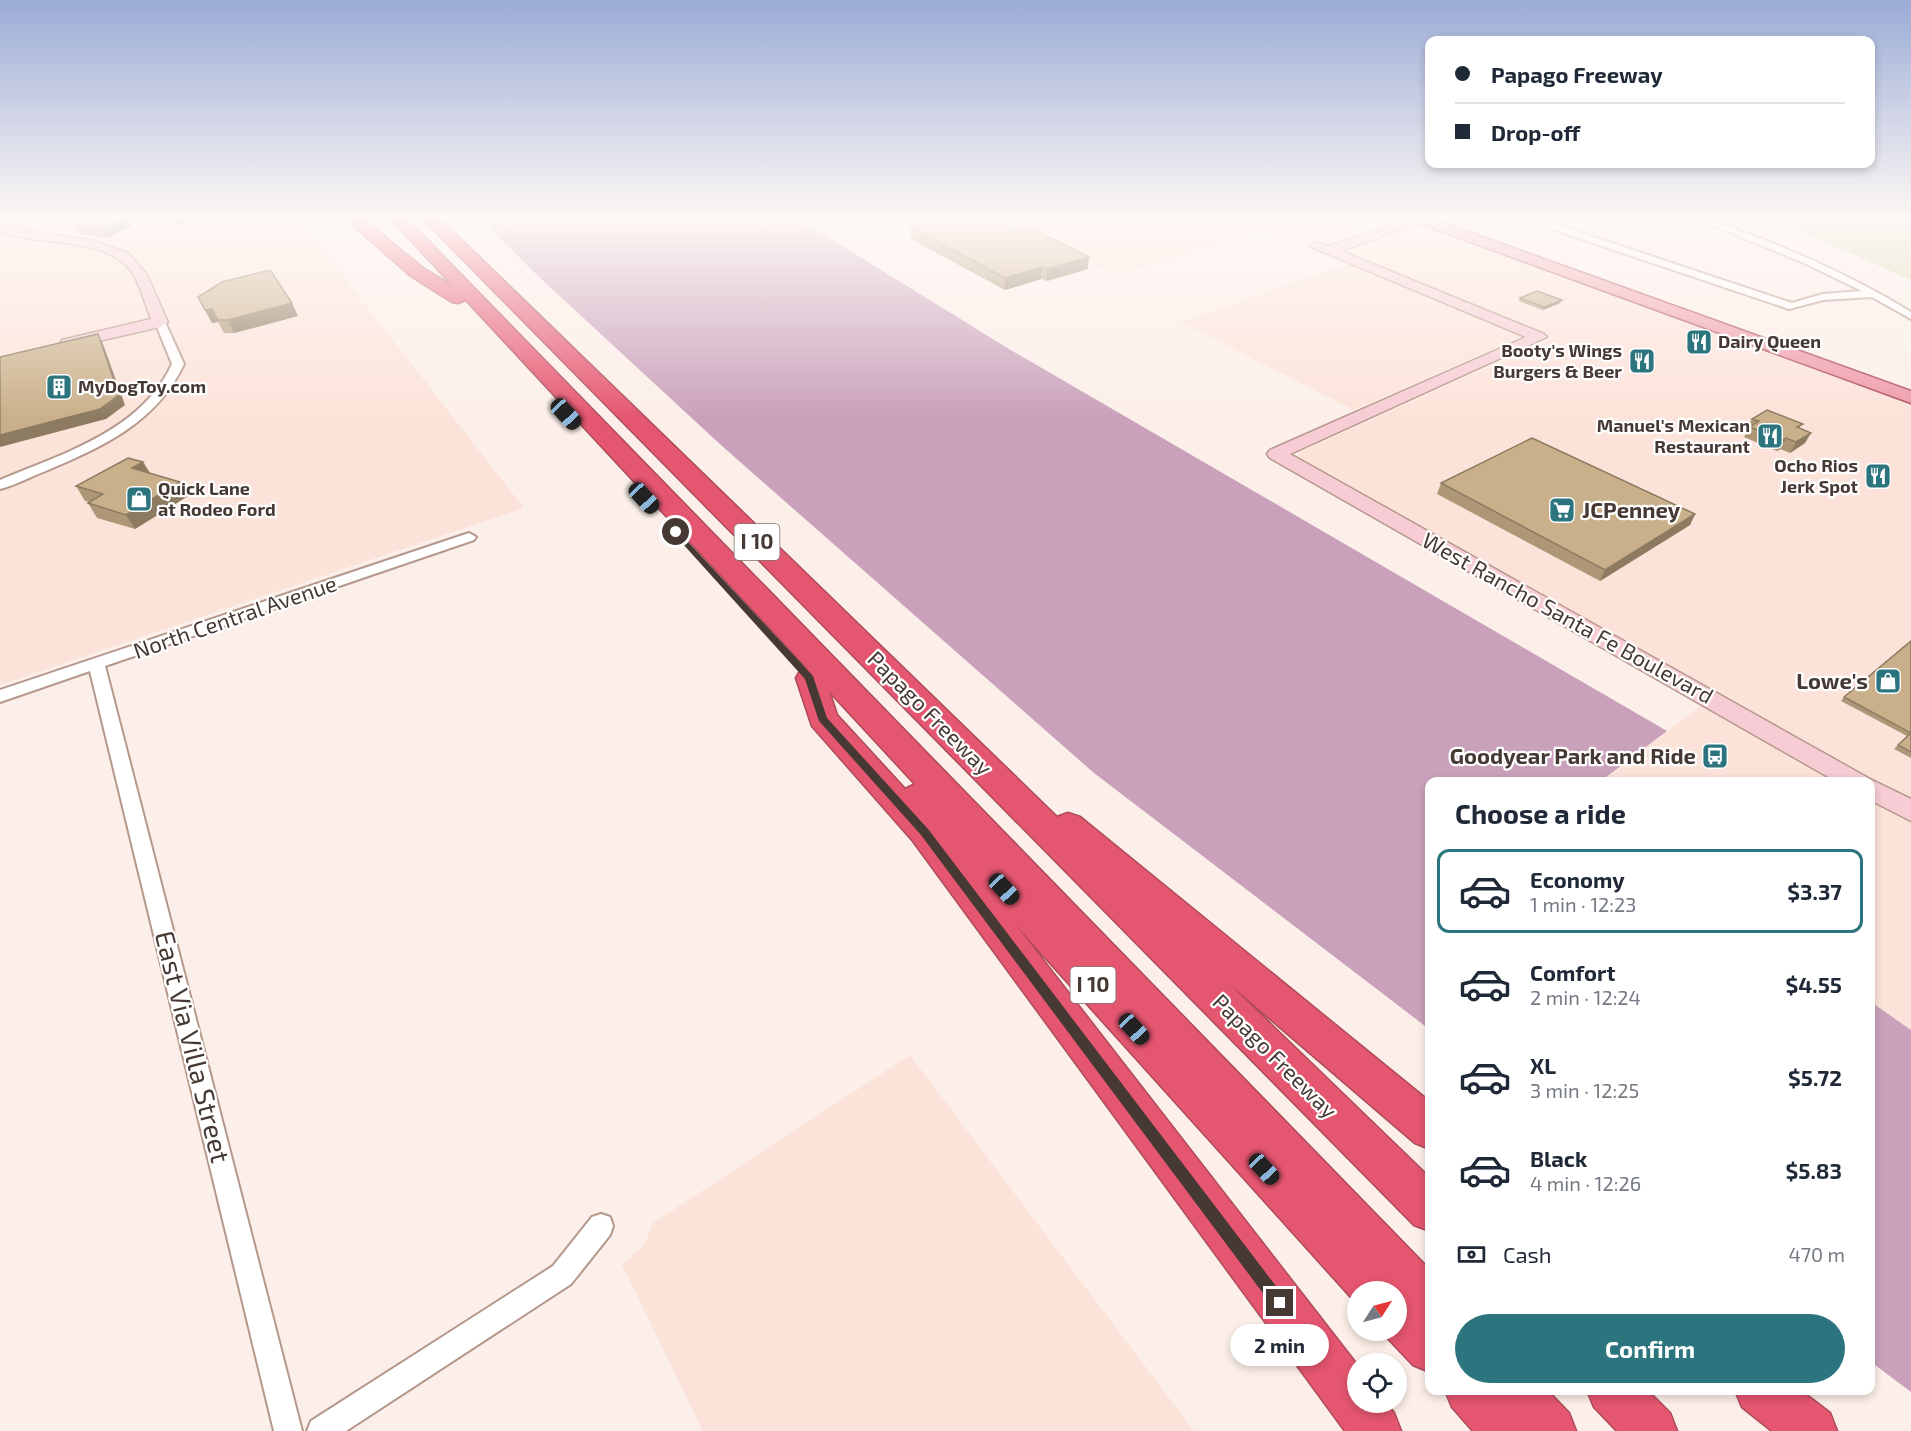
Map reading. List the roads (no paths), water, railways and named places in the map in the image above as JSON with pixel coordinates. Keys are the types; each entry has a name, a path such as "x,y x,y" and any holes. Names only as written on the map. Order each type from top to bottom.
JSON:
{"highway":[{"path":"437,285 460,300"},
{"name":"I 10","path":"446,285 1367,1281"},
{"path":"461,285 1425,1299"},
{"name":"Papago Freeway","path":"498,285 1425,1204"},
{"path":"810,678 823,719 925,832 1376,1431"},
{"path":"990,772 1078,833 1425,1125"},
{"path":"1407,1324 1425,1343"},
{"path":"1474,1395 1506,1431"},
{"path":"1517,1395 1551,1431"},
{"path":"1616,1395 1652,1431"},
{"path":"1765,1395 1812,1431"}],"main road":[{"path":"1604,285 1911,397"},
{"path":"1631,285 1911,385"}],"street":[{"path":"0,485 103,438 139,416 169,387 178,364 143,285"},
{"name":"West Rancho Santa Fe Boulevard","path":"1412,285 1539,337 1276,454 1851,777"},
{"path":"1730,285 1793,306 1809,298 1825,295 1876,294"},
{"path":"1858,285 1911,316"},
{"path":"57,345 160,322"},
{"name":"North Central Avenue","path":"0,696 469,537"},
{"name":"East Via Villa Street","path":"96,663 288,1431"},
{"path":"1875,791 1911,811"},
{"path":"321,1431 562,1275 601,1226"}],"place":[{"name":"Dairy Queen","path":"1699,342"},
{"name":"Booty's Wings Burgers & Beer","path":"1642,361"},
{"name":"MyDogToy.com","path":"59,387"},
{"name":"Manuel's Mexican Restaurant","path":"1770,436"},
{"name":"Ocho Rios Jerk Spot","path":"1878,476"},
{"name":"Quick Lane at Rodeo Ford","path":"139,499"},
{"name":"JCPenney","path":"1562,510"},
{"name":"Lowe's","path":"1888,681"},
{"name":"Goodyear Park and Ride","path":"1715,756"}]}
